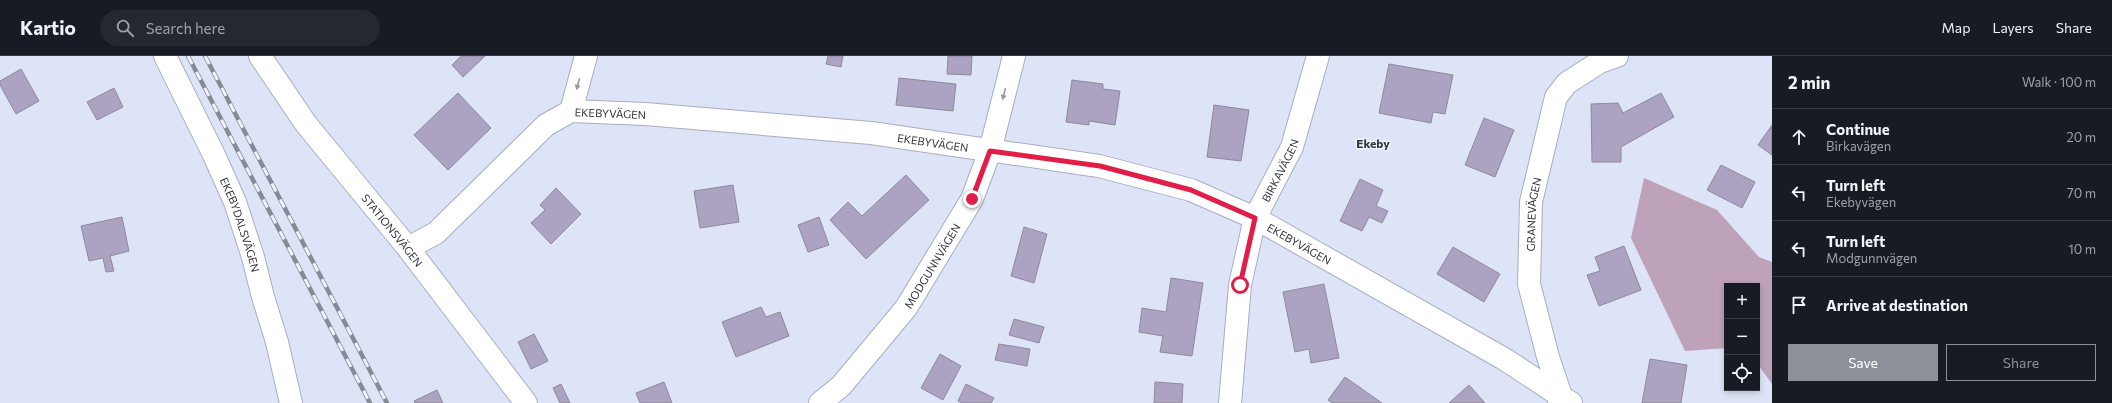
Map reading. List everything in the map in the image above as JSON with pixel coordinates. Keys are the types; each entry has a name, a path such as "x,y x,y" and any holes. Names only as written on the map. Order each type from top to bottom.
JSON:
{"street":[{"name":"EKEBYDALSVÄGEN","path":"165,56 214,155 235,202 253,257 263,297 277,342 291,403"},
{"name":"STATIONSVÄGEN","path":"260,56 306,124 408,248 526,403"},
{"path":"570,111 586,56"},
{"name":"MODGUNNVÄGEN","path":"820,403 841,386 906,308 972,199 990,151 1014,56"},
{"name":"BIRKAVÄGEN","path":"1230,403 1240,285 1255,218 1292,147 1318,56"},
{"name":"GRANEVÄGEN","path":"1563,401 1548,357 1530,284 1531,202 1556,97 1567,83 1600,62 1617,56"},
{"name":"EKEBYVÄGEN","path":"408,248 436,233 546,125 570,111 645,114 871,133 1100,166 1191,190 1255,218 1506,360 1563,401"}],"shaded area":[{"path":"1644,178 1717,210 1759,257 1772,262 1772,384 1760,367 1760,283 1724,283 1724,348 1685,351 1631,238"}],"building":[{"path":"461,56 485,56 463,77 452,65"},
{"path":"828,56 843,56 841,67 826,64"},
{"path":"948,56 972,56 971,75 947,74"},
{"path":"1389,64 1453,75 1445,114 1433,112 1431,123 1379,113"},
{"path":"21,69 39,101 16,114 0,85 0,81"},
{"path":"899,78 956,84 953,111 896,105"},
{"path":"1072,80 1103,84 1103,89 1120,91 1115,125 1089,121 1089,125 1066,122"},
{"path":"114,88 123,107 97,120 87,102"},
{"path":"458,93 491,128 448,170 414,135"},
{"path":"1661,93 1674,117 1621,147 1621,162 1592,162 1591,104 1618,103 1623,113"},
{"path":"1214,105 1249,110 1241,161 1207,157"},
{"path":"1484,118 1514,130 1495,177 1465,165"},
{"path":"1772,125 1772,155 1758,145"},
{"path":"1721,165 1755,182 1742,208 1707,190"},
{"path":"906,175 929,200 866,259 830,220 848,202 862,216"},
{"path":"1360,179 1383,190 1376,206 1388,211 1382,223 1369,217 1362,231 1340,221"},
{"path":"733,185 739,222 700,228 694,191"},
{"path":"556,188 581,214 551,244 531,223 545,210 540,205"},
{"path":"122,217 129,251 110,256 114,271 106,272 103,258 89,261 81,226"},
{"path":"819,217 829,245 808,252 798,225"},
{"path":"1024,227 1047,234 1034,283 1011,276"},
{"path":"1624,246 1641,290 1599,306 1587,275 1600,271 1595,257"},
{"path":"1453,247 1500,274 1484,302 1437,274"},
{"path":"1171,278 1203,283 1192,356 1160,352 1163,336 1139,332 1142,308 1166,312"},
{"path":"1324,284 1339,358 1311,363 1309,349 1295,352 1283,292"},
{"path":"761,307 766,317 780,312 789,336 736,357 722,322"},
{"path":"1014,319 1044,327 1039,343 1009,335"},
{"path":"534,334 548,361 531,369 518,342"},
{"path":"999,344 1030,349 1027,366 995,360"},
{"path":"940,354 961,366 943,400 921,388"},
{"path":"1650,359 1687,365 1681,403 1642,403"},
{"path":"1345,377 1382,403 1332,403 1328,400"},
{"path":"664,382 672,403 640,403 636,393"},
{"path":"1155,382 1183,384 1182,403 1154,403"},
{"path":"561,384 570,403 560,403 553,388"},
{"path":"966,384 994,398 991,403 962,403 958,401"},
{"path":"1469,385 1485,403 1449,403"},
{"path":"437,390 443,403 415,403 414,401"}],"railway":[{"path":"188,56 370,403"},
{"path":"205,56 387,403"}],"district":[{"name":"Ekeby","path":"1373,143"}],"route":[{"path":"972,199 990,151 1100,166 1191,190 1255,218 1240,285"}]}
